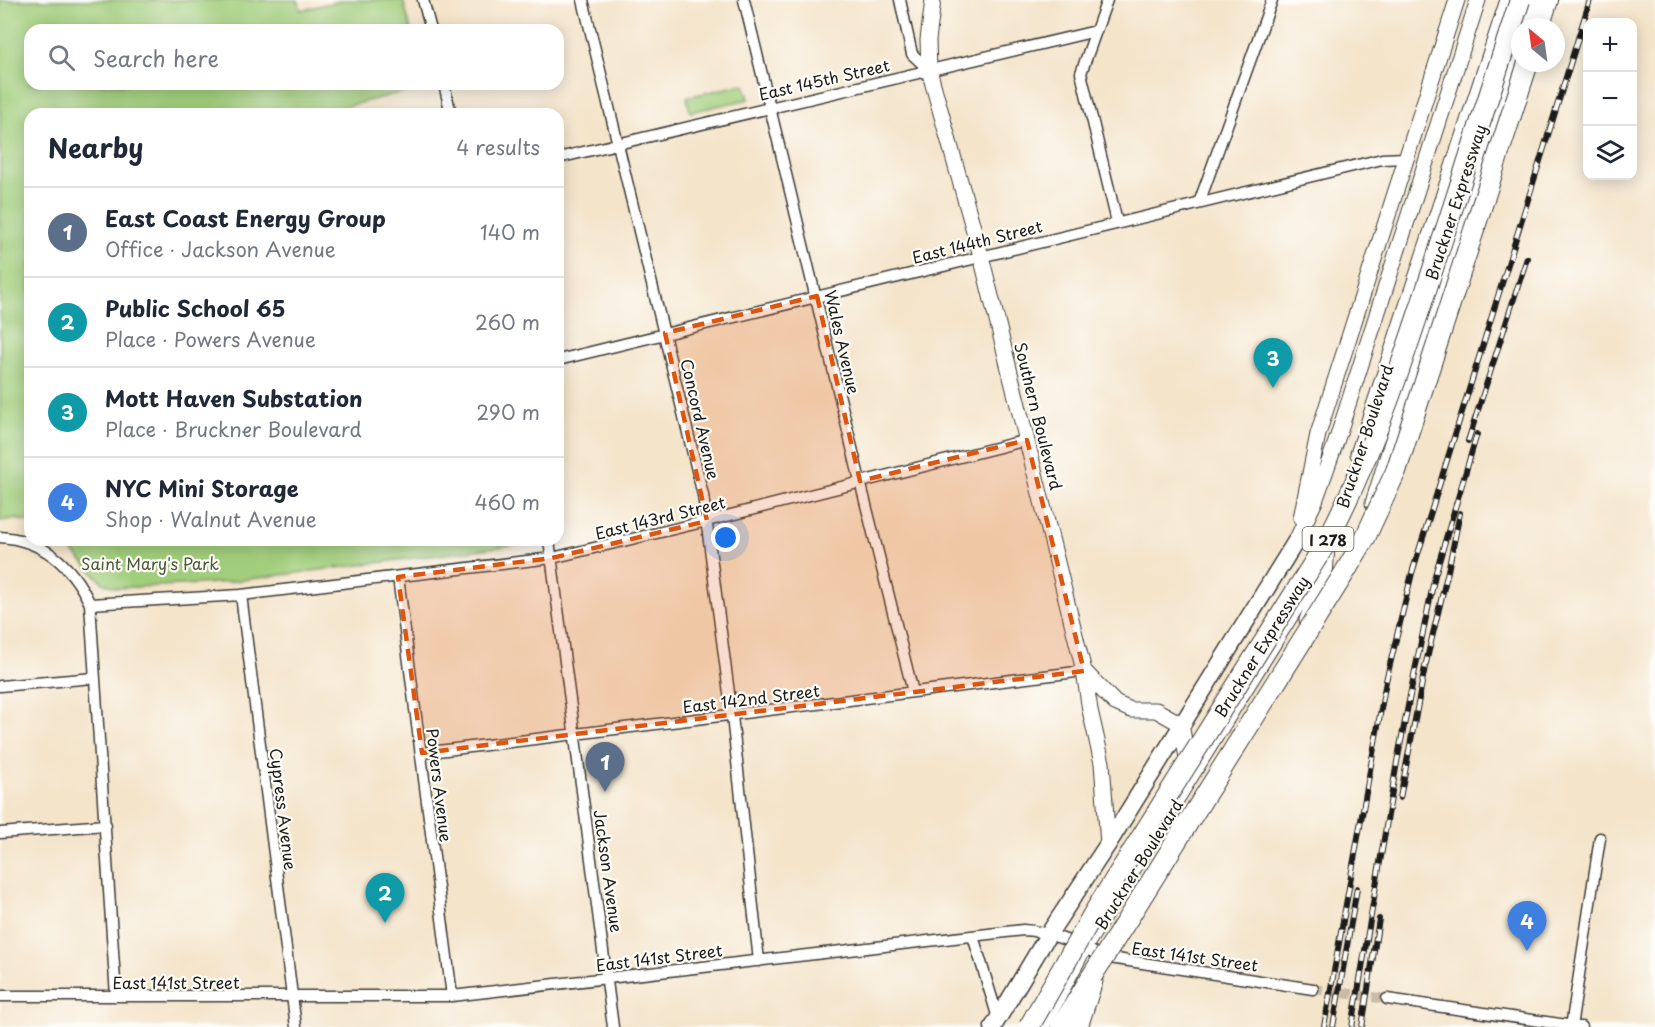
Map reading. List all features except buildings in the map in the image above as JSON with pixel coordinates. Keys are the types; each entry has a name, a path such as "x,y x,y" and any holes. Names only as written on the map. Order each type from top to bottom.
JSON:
{"highway":[{"name":"Bruckner Expressway","path":"1029,1027 1095,911 1323,548 1343,509 1376,434 1419,315 1520,0"},
{"path":"1542,18 1548,0"},
{"name":"Bruckner Expressway","path":"1060,1027 1345,572 1380,508 1409,432 1525,72"},
{"path":"1073,1027 1092,976"}],"main road":[{"name":"Southern Boulevard","path":"933,0 929,28 929,70 981,256 1084,671 1102,763 1108,844"},
{"name":"Bruckner Boulevard","path":"1296,541 1318,434 1457,0"},
{"name":"Bruckner Boulevard","path":"995,1022 1296,541 1315,501 1478,0"},
{"name":"Bruckner Boulevard","path":"1042,1027 1084,948 1304,596 1327,547 1508,0"},
{"path":"1525,18 1531,0"},
{"name":"Bruckner Boulevard","path":"1080,1027 1102,957 1122,914 1350,550 1372,503 1511,63"},
{"path":"1405,313 1459,230"},
{"path":"1306,622 1325,575 1327,547"},
{"path":"1084,671 1115,703 1131,710 1156,710 1181,724 1191,779"}],"street":[{"path":"423,0 429,24"},
{"name":"Concord Avenue","path":"583,0 703,495 732,716 759,961"},
{"name":"Wales Avenue","path":"744,0 913,692"},
{"path":"900,0 912,54 929,70"},
{"path":"1107,0 1081,73 1117,222"},
{"path":"1198,202 1272,0"},
{"name":"East 145th Street","path":"564,156 1096,31"},
{"path":"445,90 450,108"},
{"name":"East 144th Street","path":"564,358 1198,202 1382,159 1405,158"},
{"name":"East 143rd Street","path":"90,604 241,596 552,558 1027,440"},
{"path":"0,537 24,540"},
{"path":"38,546 48,551 66,567 76,579 90,604 116,996"},
{"name":"Jackson Avenue","path":"550,546 614,1027"},
{"name":"Powers Avenue","path":"398,577 452,996"},
{"name":"Cypress Avenue","path":"241,596 296,1027"},
{"name":"East 142nd Street","path":"422,753 1084,671"},
{"path":"0,686 94,678"},
{"path":"0,833 106,825"},
{"path":"1387,999 1574,1027 1600,838"},
{"name":"East 141st Street","path":"0,996 452,996 1023,930 1048,935 1102,957 1313,988"},
{"path":"973,936 995,1022"}],"highlighted area":[{"path":"817,296 860,481 1027,440 1084,671 422,753 398,577 552,558 707,521 665,333"}],"green space":[{"path":"0,0 298,0 301,10 344,0 403,0 409,24 24,24 24,90 412,90 339,108 24,108 24,521 15,519 0,521"},
{"path":"744,84 749,99 690,112 687,97"},
{"name":"Saint Mary's Park","path":"68,546 506,546 219,583 117,588 103,583"}],"tunnel":[{"path":"1313,989 1387,999"}],"railway":[{"path":"1324,1027 1386,681 1412,573 1590,0"},
{"path":"1468,441 1527,258"},
{"path":"1352,1027 1397,762 1435,575 1477,434"},
{"path":"1400,798 1425,667 1460,513"},
{"path":"1333,1027 1357,888"},
{"path":"1362,1027 1379,919"}],"place":[{"name":"Mott Haven Substation","path":"1273,388"},
{"name":"East Coast Energy Group","path":"605,792"},
{"name":"Public School 65","path":"385,923"},
{"name":"NYC Mini Storage","path":"1527,951"}]}
